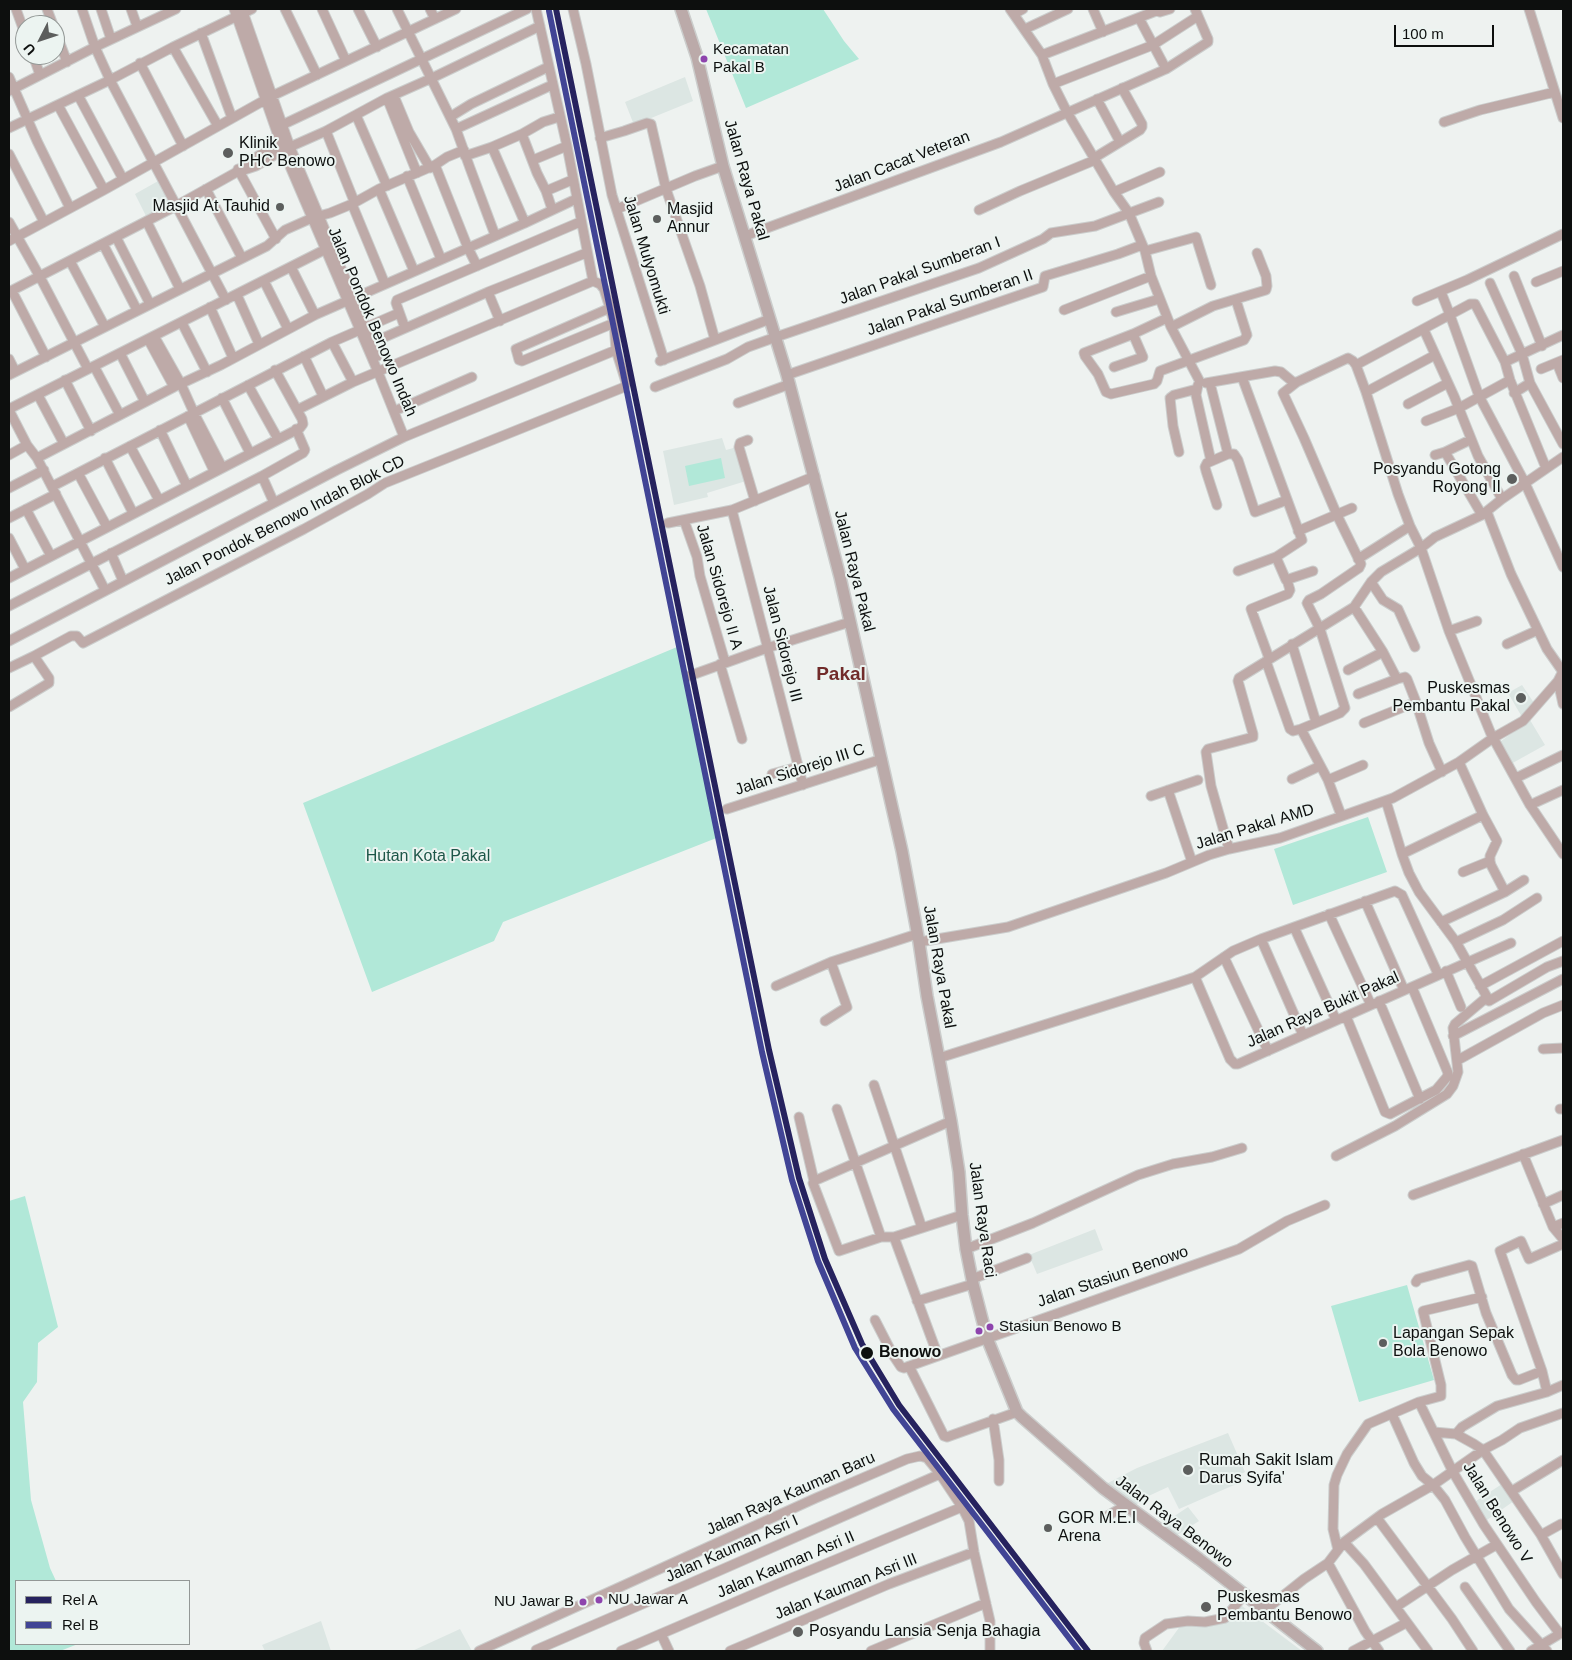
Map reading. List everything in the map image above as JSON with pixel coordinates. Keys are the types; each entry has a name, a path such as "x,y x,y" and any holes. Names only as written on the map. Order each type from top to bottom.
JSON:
{"main road":[{"name":"Jalan Raya Pakal","path":"681,9 697,57 723,166 753,234 770,319 780,336 789,380 815,476 902,851 939,1058"},
{"name":"Jalan Raya Raci","path":"939,1058 959,1172 966,1249 973,1282 987,1338 1017,1412"},
{"name":"Jalan Raya Benowo","path":"1017,1412 1096,1483 1199,1559 1244,1596 1317,1651"}],"street":[{"path":"82,9 95,47 110,80 226,300"},
{"path":"101,9 111,39"},
{"path":"131,9 137,26"},
{"path":"284,9 317,76"},
{"path":"322,9 346,62"},
{"path":"358,9 377,47"},
{"path":"398,9 456,128 495,235"},
{"path":"430,9 435,19"},
{"path":"13,239 269,98 456,9"},
{"path":"282,125 527,9"},
{"path":"536,9 566,146 592,280"},
{"name":"Jalan Mulyomukti","path":"573,9 612,196 662,360 770,319"},
{"path":"1024,9 1012,11 1042,55 1053,84 1067,112 1114,192 1129,213 1170,327 1188,359 1198,385 1196,396 1211,461"},
{"path":"1025,29 1068,9"},
{"path":"1094,9 1103,32"},
{"path":"1042,55 1156,10 1160,12 1170,9"},
{"path":"1529,9 1563,113"},
{"path":"11,90 172,10"},
{"path":"9,128 110,80 242,11"},
{"name":"Jalan Pondok Benowo Indah","path":"242,11 285,145 362,328 399,409 407,436"},
{"path":"1053,84 1153,45 1197,12"},
{"name":"Jalan Cacat Veteran","path":"753,234 1001,142 1166,69 1208,42 1197,12"},
{"path":"1139,18 1166,69"},
{"path":"46,357 10,292 147,222 238,172 256,166 285,145 326,131 356,115 540,29"},
{"path":"201,33 232,118"},
{"path":"172,47 218,126"},
{"path":"140,63 183,146"},
{"path":"36,65 40,75"},
{"path":"450,117 471,104 548,67"},
{"path":"9,77 11,90 28,120 70,208"},
{"path":"456,128 552,85"},
{"path":"979,210 1094,159 1140,130 1142,126 1122,88"},
{"path":"1444,122 1480,110 1555,92"},
{"path":"78,95 123,179"},
{"name":"Jalan Pondok Benowo Indah","path":"269,98 282,125 285,145"},
{"path":"1097,99 1120,142"},
{"path":"389,100 433,167 477,266"},
{"path":"389,100 417,173"},
{"path":"58,105 104,190"},
{"path":"356,115 414,271"},
{"name":"Jalan Pondok Benowo Indah","path":"316,217 330,213 407,176 433,167 448,157 492,147 522,134 543,122 559,117"},
{"path":"600,138 650,123 666,189 700,286 715,340"},
{"path":"326,131 385,284"},
{"path":"522,134 552,209"},
{"path":"532,160 566,146"},
{"path":"492,147 526,222"},
{"path":"9,154 44,222"},
{"path":"617,208 723,166"},
{"path":"238,172 276,239"},
{"path":"1114,192 1160,172"},
{"path":"407,176 441,259"},
{"path":"546,191 572,180"},
{"path":"206,189 242,258"},
{"path":"38,458 315,315 576,199"},
{"name":"Jalan Pakal Sumberan I","path":"655,387 719,362 748,347 979,268 1051,233 1095,226 1159,202"},
{"path":"9,359 12,373 267,246 285,230 316,217"},
{"path":"9,222 13,239 40,277 73,342 120,416"},
{"path":"147,222 180,289"},
{"path":"405,328 396,303 398,300 580,222"},
{"path":"1418,302 1563,234"},
{"path":"116,237 150,304"},
{"path":"1143,248 1196,237 1211,285"},
{"path":"103,244 137,310"},
{"path":"105,590 38,458 27,445 9,410 329,247"},
{"name":"Jalan Pakal Sumberan II","path":"789,380 1043,287 1045,276 1143,248"},
{"path":"369,344 488,292 586,253"},
{"path":"1170,327 1213,306 1267,289 1266,276 1257,253"},
{"path":"70,261 105,327"},
{"path":"291,267 315,315"},
{"path":"1536,282 1563,271"},
{"path":"1064,310 1151,276"},
{"path":"1514,276 1542,346"},
{"path":"9,641 337,470 407,436 616,350 614,323 604,289 600,284 592,280"},
{"path":"297,410 353,382 500,321 592,280"},
{"path":"264,281 288,329"},
{"path":"1490,283 1522,354 1530,383 1563,444"},
{"path":"488,292 500,321"},
{"path":"1441,292 1479,396 1525,483 1563,567"},
{"path":"237,295 259,344"},
{"path":"1116,312 1159,299"},
{"path":"1167,318 1133,334 1084,352 1098,374 1106,392 1111,394 1155,383 1160,371 1245,338 1247,334 1236,300"},
{"path":"1356,365 1470,304 1475,304 1505,362 1514,393 1546,468"},
{"path":"210,307 233,358"},
{"path":"610,308 515,350 519,360 522,361 614,323"},
{"path":"9,518 26,509 78,473 105,458 275,370 362,328 399,313"},
{"path":"182,322 207,372"},
{"path":"1424,330 1459,408 1470,440 1502,499"},
{"path":"1114,367 1143,358 1133,334"},
{"path":"1505,362 1563,335"},
{"path":"151,338 178,386 218,469"},
{"path":"332,342 353,382"},
{"name":"Jalan Pondok Benowo Indah Blok CD","path":"34,656 75,635 83,644 312,524 385,483 622,388 626,382 616,350"},
{"path":"120,354 145,402"},
{"path":"304,356 323,396"},
{"path":"1366,392 1435,356"},
{"path":"1276,557 1290,590 1288,594 1251,609 1291,730 1293,731 1340,713 1345,708 1319,626 1308,601 1359,568 1361,564 1283,394 1297,382 1344,358 1350,359 1356,365 1398,494 1421,548 1449,631 1493,738 1530,805 1562,847"},
{"path":"1541,369 1560,361 1563,378"},
{"path":"9,578 298,428 303,424 302,420 275,370"},
{"name":"Jalan Pondok Benowo Indah","path":"381,371 407,436"},
{"path":"1179,452 1173,426 1170,398 1174,395 1198,385 1275,371 1281,372 1292,381 1297,382"},
{"path":"399,409 472,377"},
{"path":"1238,570 1276,557 1302,542 1242,377"},
{"path":"65,380 91,430"},
{"path":"738,403 789,380"},
{"path":"1426,421 1459,408 1510,380"},
{"path":"1210,383 1228,454"},
{"path":"1408,404 1448,383"},
{"path":"1514,393 1530,383"},
{"path":"248,384 278,438"},
{"path":"38,395 64,444"},
{"path":"222,398 250,454"},
{"path":"9,606 262,476 304,452 298,428"},
{"path":"160,430 187,486"},
{"path":"748,440 740,443 739,447 754,501"},
{"path":"1435,455 1470,440"},
{"path":"9,455 27,445"},
{"path":"130,446 158,500"},
{"path":"1445,452 1484,514 1547,650 1563,671"},
{"path":"1217,505 1206,471 1206,464 1228,454 1234,454 1238,460 1256,512 1287,500"},
{"path":"1229,849 1211,786 1206,752 1208,749 1253,737 1254,734 1238,681 1239,678 1267,655 1292,644 1319,626 1354,608 1371,582 1381,572 1421,548 1435,536 1484,514 1502,499 1563,457"},
{"path":"105,458 133,513"},
{"path":"9,488 44,470"},
{"path":"78,473 107,527"},
{"path":"262,476 274,503"},
{"path":"668,523 732,510 815,476"},
{"path":"1298,531 1352,508"},
{"path":"26,509 51,556"},
{"name":"Jalan Sidorejo III","path":"732,510 803,785"},
{"name":"Jalan Sidorejo II A","path":"684,520 697,557 700,576 742,739"},
{"path":"1358,559 1410,526"},
{"path":"9,538 26,569"},
{"path":"111,553 123,581"},
{"path":"1287,580 1313,571"},
{"path":"1371,582 1383,600 1398,609 1415,646"},
{"path":"1354,608 1383,652 1397,679"},
{"path":"1449,631 1476,621"},
{"path":"689,676 767,648 850,622"},
{"path":"1507,644 1538,630"},
{"path":"1292,644 1316,722"},
{"path":"1348,670 1383,652"},
{"path":"9,668 34,656 49,678 49,683 9,708"},
{"name":"Jalan Pakal AMD","path":"776,986 832,962 918,938 1008,927 1166,873 1229,849 1280,838 1341,815 1386,801 1460,762 1493,738 1523,720 1558,681 1563,671"},
{"path":"1358,694 1402,677 1407,679 1427,737 1442,772"},
{"path":"1558,681 1563,704"},
{"path":"1364,723 1416,702"},
{"path":"1301,729 1328,780 1341,815"},
{"path":"1516,778 1563,755"},
{"name":"Jalan Sidorejo III C","path":"728,809 882,759"},
{"path":"1460,762 1483,815 1497,841 1490,856 1490,861 1505,892"},
{"path":"1328,780 1363,764"},
{"path":"1292,779 1320,766"},
{"path":"772,774 798,767"},
{"path":"1151,796 1198,780"},
{"path":"1168,790 1192,862"},
{"path":"1530,805 1563,790"},
{"path":"1386,801 1402,854 1419,892 1456,942 1497,1014"},
{"path":"1402,854 1483,815"},
{"path":"1463,872 1490,861"},
{"path":"1441,922 1505,892 1524,880"},
{"path":"939,1058 1195,977 1233,951 1294,926 1395,891 1402,895 1461,1007"},
{"path":"1456,942 1503,920 1537,898"},
{"path":"1346,1016 1386,1113 1390,1114 1436,1090 1447,1077 1448,1070 1365,901"},
{"path":"1329,914 1375,1003 1420,1099"},
{"path":"1294,926 1336,1020"},
{"path":"1261,939 1303,1036"},
{"path":"1480,986 1563,941"},
{"name":"Jalan Raya Bukit Pakal","path":"1195,977 1232,1062 1238,1064 1511,943"},
{"path":"1224,957 1268,1051"},
{"path":"1336,1156 1396,1126 1447,1094 1453,1086 1458,1072 1458,1060 1453,1036 1455,1024 1488,999 1547,967 1563,961"},
{"path":"825,1021 847,1007 832,962"},
{"path":"1453,1036 1563,979"},
{"path":"1458,1060 1543,1013 1563,1005"},
{"path":"1543,1050 1563,1048"},
{"path":"874,1085 922,1228"},
{"path":"837,1109 881,1237"},
{"path":"799,1117 813,1183 838,1250 881,1237 894,1237 962,1215"},
{"path":"814,1181 951,1121"},
{"path":"1413,1196 1563,1140"},
{"path":"966,1249 1042,1220 1138,1174 1242,1148"},
{"path":"1523,1154 1553,1227 1563,1239"},
{"path":"1543,1204 1563,1195"},
{"name":"Jalan Stasiun Benowo","path":"909,1366 1239,1249 1287,1221 1325,1205"},
{"path":"1553,1227 1563,1223"},
{"path":"894,1237 938,1356"},
{"path":"1547,1392 1542,1371 1501,1256 1502,1250 1519,1241 1522,1242 1530,1259 1563,1244"},
{"path":"917,1301 973,1282 1028,1258"},
{"path":"1416,1282 1418,1279 1469,1265 1474,1268 1486,1313 1512,1375 1516,1380 1519,1380 1542,1371"},
{"path":"1338,1550 1333,1530 1334,1485 1347,1454 1368,1424 1419,1402 1440,1396 1441,1385 1423,1311 1482,1297"},
{"path":"875,1320 892,1355 901,1367 909,1366 944,1436 949,1437 1017,1412"},
{"path":"1456,1434 1462,1427 1497,1406 1547,1392 1563,1385"},
{"name":"Jalan Benowo V","path":"1419,1402 1453,1472 1496,1545 1562,1633"},
{"path":"1264,1611 1308,1576 1328,1563 1344,1542 1377,1518 1433,1485 1482,1450 1520,1428 1563,1413"},
{"path":"1392,1414 1414,1463 1422,1476 1433,1485 1445,1500 1509,1609 1544,1648"},
{"path":"993,1420 1000,1481"},
{"path":"1434,1432 1456,1434 1482,1450 1541,1535 1563,1574"},
{"name":"Jalan Raya Kauman Baru","path":"479,1651 816,1498 916,1456 927,1458 940,1474 962,1507 971,1528 974,1552 990,1622 990,1651"},
{"path":"1512,1491 1563,1460"},
{"name":"Jalan Kauman Asri I","path":"536,1650 940,1474"},
{"path":"1104,1518 1126,1505"},
{"name":"Jalan Kauman Asri II","path":"621,1651 962,1507"},
{"path":"1377,1518 1473,1651"},
{"path":"1541,1535 1561,1524"},
{"path":"1344,1542 1364,1564 1428,1651"},
{"path":"1396,1607 1476,1555 1496,1545"},
{"name":"Jalan Kauman Asri III","path":"730,1651 889,1584 974,1552"},
{"path":"1328,1563 1379,1651"},
{"path":"1465,1587 1510,1651"},
{"path":"1147,1651 1144,1638 1166,1624 1188,1621 1205,1622 1225,1618 1244,1596"},
{"path":"871,1651 986,1603"},
{"path":"1353,1651 1406,1623"},
{"path":"1531,1651 1544,1648 1562,1633"},
{"path":"661,1634 669,1651"}],"shaded area":[{"path":"685,77 693,101 634,125 625,102"},
{"path":"160,180 174,207 148,220 135,194"},
{"path":"722,438 726,450 737,447 746,481 707,493 708,497 674,505 663,451"},
{"name":"Puskesmas Pembantu Pakal","path":"1522,685 1534,703 1522,717 1508,693"},
{"path":"1530,720 1545,745 1509,765 1497,744"},
{"path":"1095,1229 1103,1250 1037,1274 1029,1255"},
{"name":"Rumah Sakit Islam Darus Syifa'","path":"1228,1433 1245,1472 1239,1475 1241,1482 1179,1509 1168,1487 1142,1499 1132,1509 1104,1485 1137,1468"},
{"path":"1502,1484 1514,1501 1484,1522 1473,1503"},
{"path":"1188,1507 1199,1521 1174,1537 1161,1525"},
{"path":"1242,1606 1302,1651 1162,1651 1181,1625 1227,1619"},
{"path":"321,1621 331,1651 265,1651 262,1645"},
{"path":"460,1629 472,1651 412,1651"}],"green space":[{"path":"706,9 823,9 844,41 859,59 746,108"},
{"path":"721,458 725,478 689,486 685,466"},
{"name":"Hutan Kota Pakal","path":"677,647 719,837 503,922 494,941 372,992 303,803"},
{"path":"1368,817 1387,872 1293,905 1274,849"},
{"path":"25,1196 58,1327 38,1343 37,1382 23,1402 31,1500 50,1568 56,1580 15,1580 15,1645 75,1645 60,1651 9,1651 9,1201"},
{"name":"Lapangan Sepak Bola Benowo","path":"1407,1285 1434,1380 1359,1402 1331,1306"}],"rail line":[{"name":"A","path":"556,9 769,1050 799,1178 825,1259 862,1344 899,1405 1088,1651"},
{"name":"B","path":"549,11 762,1052 792,1180 818,1261 855,1348 893,1409 1079,1651"}],"place":[{"name":"Kecamatan Pakal B","path":"704,59"},
{"name":"Klinik PHC Benowo","path":"228,153"},
{"name":"Masjid At Tauhid","path":"280,207"},
{"name":"Masjid Annur","path":"657,219"},
{"name":"Posyandu Gotong Royong II","path":"1512,479"},
{"name":"Puskesmas Pembantu Pakal","path":"1521,698"},
{"name":"Stasiun Benowo B","path":"990,1327"},
{"name":"Lapangan Sepak Bola Benowo","path":"1383,1343"},
{"name":"Benowo","path":"867,1353"},
{"name":"Rumah Sakit Islam Darus Syifa'","path":"1188,1470"},
{"name":"GOR M.E.I Arena","path":"1048,1528"},
{"name":"NU Jawar A","path":"599,1600"},
{"name":"NU Jawar B","path":"583,1602"},
{"name":"Puskesmas Pembantu Benowo","path":"1206,1607"},
{"name":"Posyandu Lansia Senja Bahagia","path":"798,1632"}],"district":[{"name":"Pakal","path":"841,675"}]}
